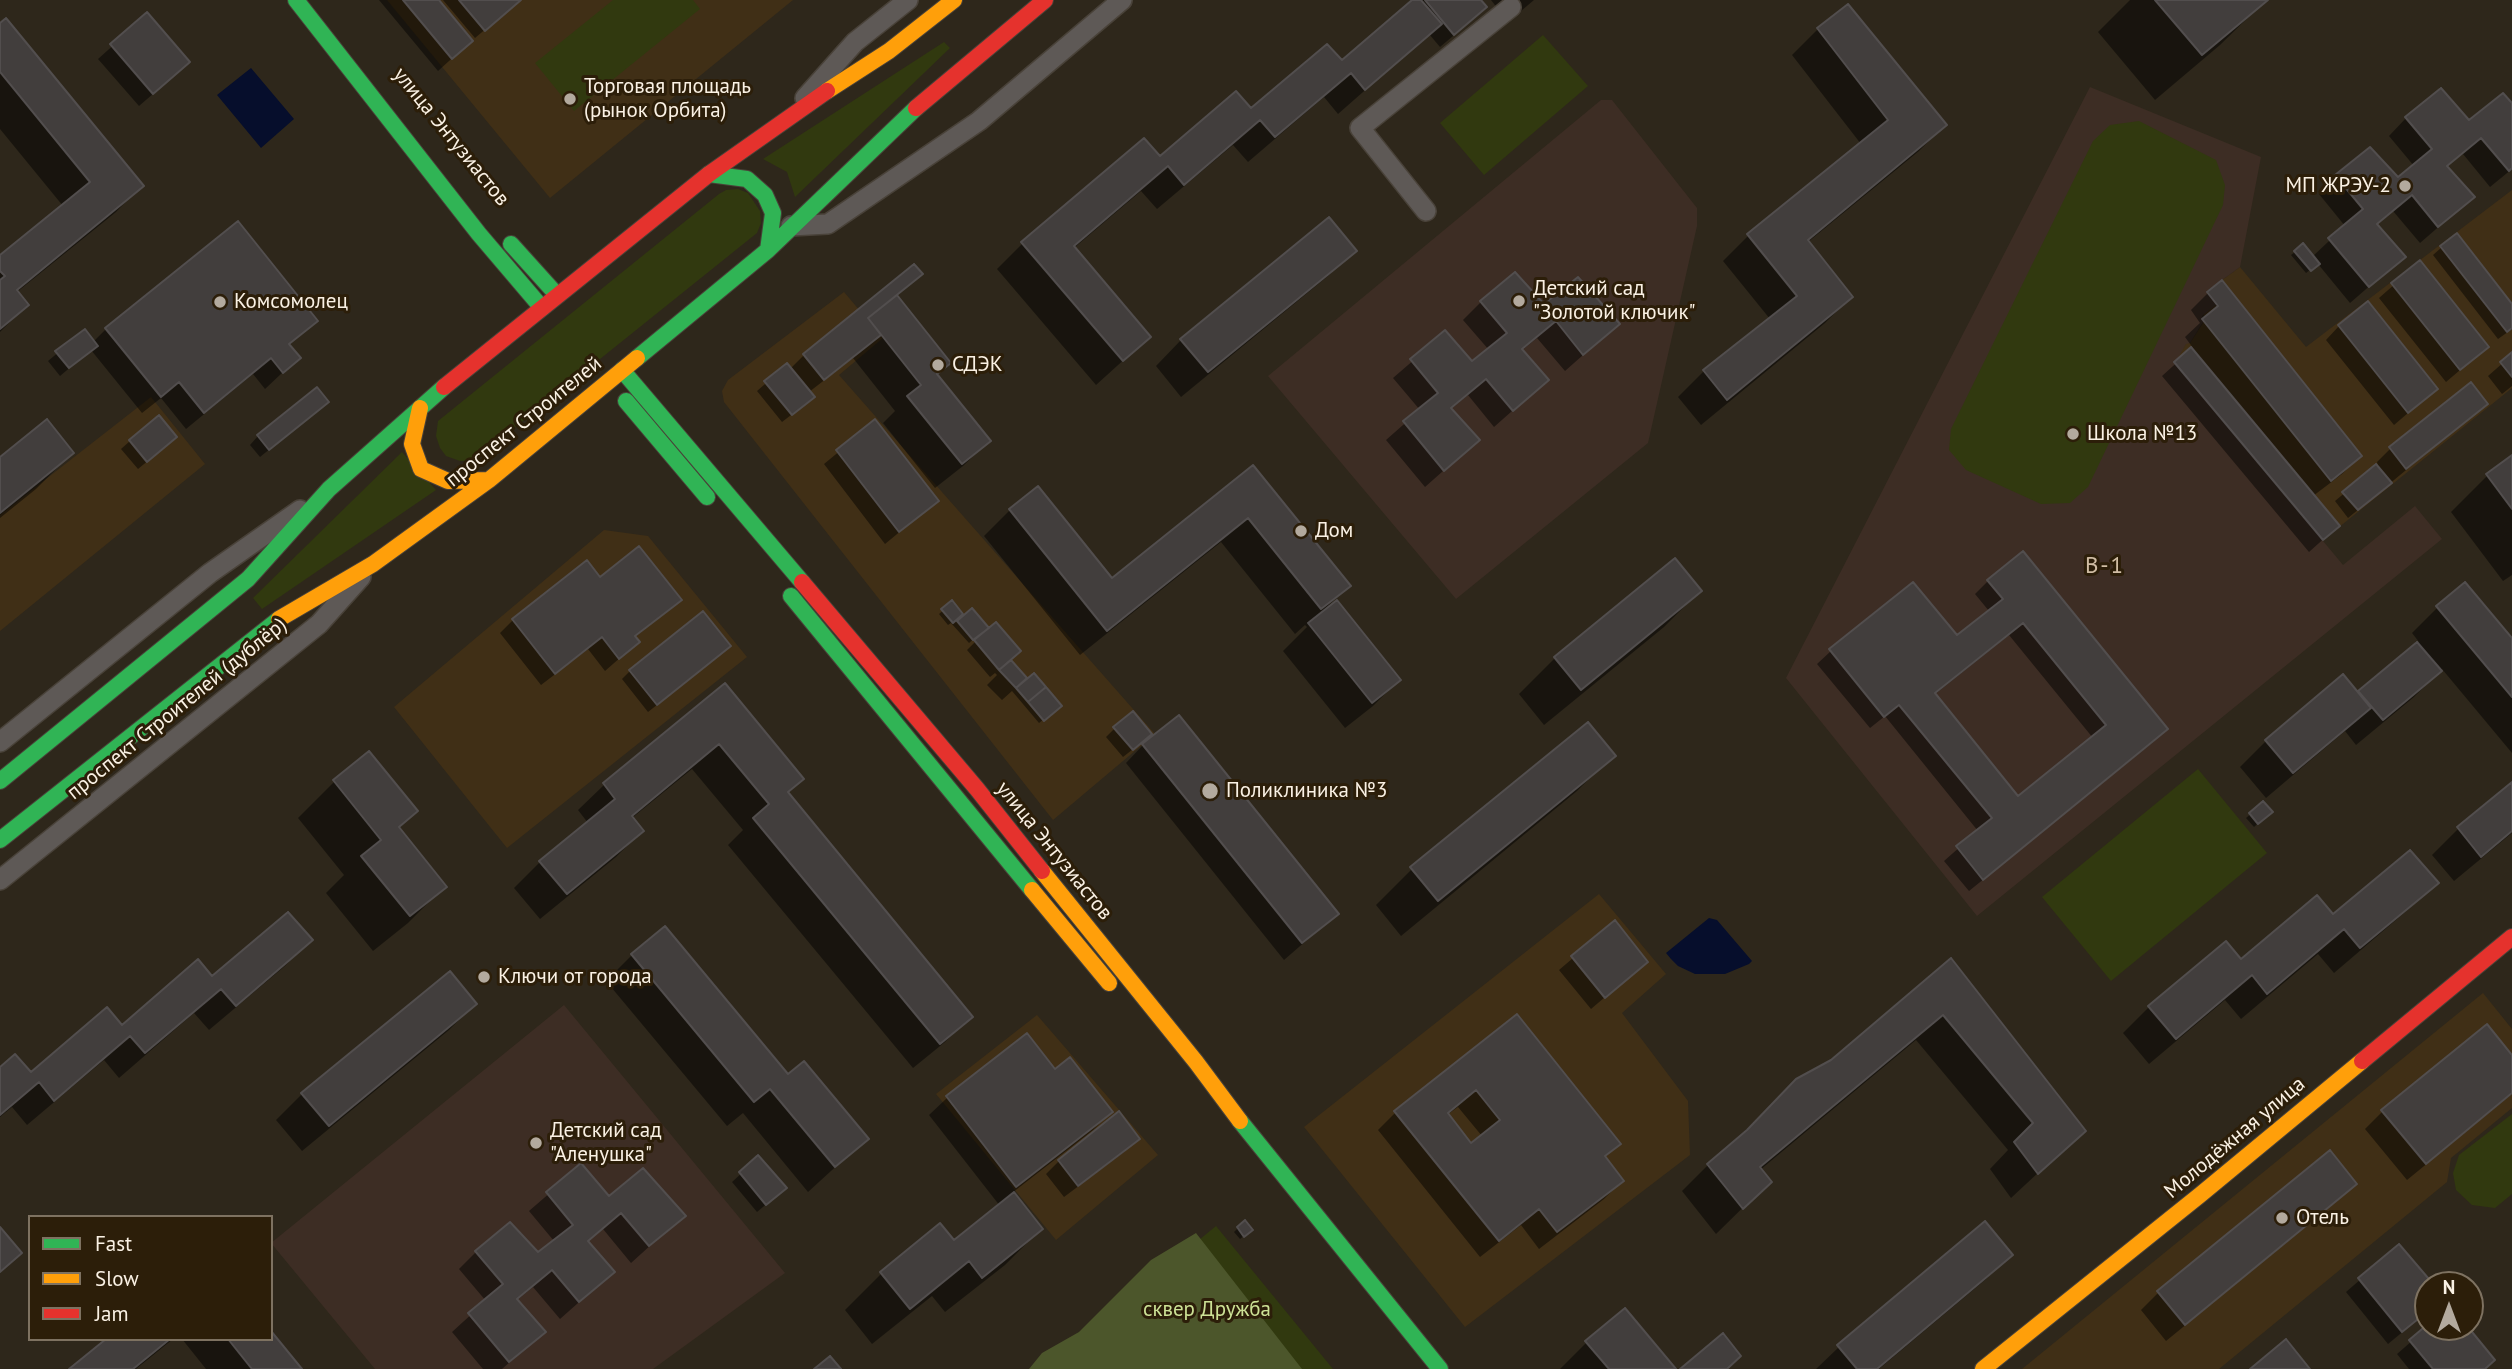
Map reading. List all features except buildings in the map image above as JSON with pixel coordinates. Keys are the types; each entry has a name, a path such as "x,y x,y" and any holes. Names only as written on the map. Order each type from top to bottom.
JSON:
{"street":[{"path":"296,0 479,234 542,308"},
{"path":"787,118 855,42 908,0"},
{"path":"0,781 248,579 330,489 470,364 709,174 787,118 889,51 954,0"},
{"name":"проспект Строителей","path":"0,840 286,614 373,564 489,480 768,250 906,117 1045,0"},
{"path":"791,226 828,223 968,128 1122,0"},
{"path":"1426,211 1360,128 1511,7"},
{"name":"улица Энтузиастов","path":"359,54 448,173 475,203"},
{"path":"709,174 747,179 765,195 773,213 768,250"},
{"name":"улица Энтузиастов","path":"502,233 556,295"},
{"path":"615,375 671,457 740,534"},
{"name":"улица Энтузиастов","path":"615,375 977,789 1196,1062 1261,1149 1307,1202 1341,1249 1440,1369"},
{"path":"420,408 412,444 421,469 447,481 489,480"},
{"path":"0,742 210,573 330,489"},
{"name":"проспект Строителей (дублёр)","path":"0,880 319,624 373,564"},
{"path":"781,584 1117,993"},
{"name":"Молодёжная улица","path":"1983,1369 2200,1195 2512,937"},
{"path":"1181,1074 1196,1062"},
{"path":"1317,1243 1420,1369"}],"shaded area":[{"name":"Торговая площадь (рынок Орбита)","path":"387,0 793,0 550,198"},
{"name":"Школа №13","path":"2090,87 2261,157 2240,267 2207,291 2217,304 2202,316 2203,322 2175,363 2343,565 2415,506 2442,539 1977,916 1786,678"},
{"name":"Детский сад \"Золотой ключик\"","path":"1601,100 1612,100 1697,208 1697,226 1648,443 1456,599 1268,376"},
{"path":"2512,190 2512,388 2323,540 2174,362 2203,323 2207,291 2240,267 2306,347"},
{"path":"844,292 883,338 839,375 1155,734 1053,820 724,402 722,391 728,380"},
{"path":"151,397 205,464 0,631 0,515"},
{"path":"604,530 648,536 747,657 507,848 394,707"},
{"path":"1599,894 1666,974 1622,1013 1688,1101 1690,1155 1465,1327 1304,1127"},
{"path":"2483,993 2512,1029 2512,1108 2451,1158 2447,1182 2219,1369 2022,1369"},
{"name":"Детский сад \"Аленушка\"","path":"564,1005 785,1273 653,1369 375,1369 273,1245 273,1241"},
{"path":"1037,1015 1158,1155 1056,1240 936,1094"}],"green space":[{"path":"613,0 693,0 700,9 574,111 535,63"},
{"path":"1543,35 1588,86 1484,175 1440,123"},
{"path":"944,42 950,48 795,197 787,172 763,159"},
{"path":"2139,121 2216,160 2225,185 2223,205 2088,487 2070,503 2041,504 1966,470 1949,450 1951,429 2093,141 2110,125"},
{"path":"738,189 748,193 760,211 761,223 757,233 473,461 460,461 446,456 436,436 438,421 719,194"},
{"path":"402,452 436,490 262,609 253,598"},
{"path":"2198,769 2267,853 2111,981 2042,897"},
{"path":"2512,1114 2512,1194 2495,1208 2472,1205 2456,1190 2453,1173 2459,1155"},
{"name":"сквер Дружба","path":"1216,1226 1333,1369 1042,1369"},
{"name":"сквер Дружба","path":"1196,1233 1302,1369 1029,1369 1042,1353 1079,1332 1151,1260"}],"water":[{"path":"251,68 294,119 261,148 217,95"},
{"path":"1709,918 1717,920 1752,961 1749,964 1725,974 1695,974 1678,966 1671,959 1666,953"}],"traffic: fast":[{"path":"296,0 479,234 542,308"},
{"path":"637,358 768,250 916,108"},
{"path":"709,174 747,179 765,195 773,213 768,250"},
{"path":"511,244 557,295"},
{"path":"622,370 802,582"},
{"path":"0,781 248,579 329,489 444,387"},
{"path":"626,401 707,497"},
{"path":"791,596 1032,890"},
{"path":"0,840 279,619"},
{"path":"1240,1121 1440,1369"}],"traffic: slow":[{"path":"827,91 889,51 954,0"},
{"path":"279,619 373,564 489,480 637,358"},
{"path":"420,408 412,444 421,469 448,481 489,480"},
{"path":"1042,871 1196,1062 1240,1121"},
{"path":"1032,890 1109,983"},
{"path":"1983,1369 2362,1061"}],"traffic: jam":[{"path":"916,108 1045,0"},
{"path":"444,387 709,174 827,91"},
{"path":"802,582 977,789 1042,871"},
{"path":"2362,1061 2512,937"}],"place":[{"name":"Торговая площадь (рынок Орбита)","path":"570,99"},
{"name":"МП ЖРЭУ-2","path":"2405,186"},
{"name":"Детский сад \"Золотой ключик\"","path":"1519,301"},
{"name":"Комсомолец","path":"220,302"},
{"name":"СДЭК","path":"938,365"},
{"name":"Школа №13","path":"2073,434"},
{"name":"Дом","path":"1301,531"},
{"name":"Поликлиника №3","path":"1210,791"},
{"name":"Ключи от города","path":"484,977"},
{"name":"Детский сад \"Аленушка\"","path":"536,1143"},
{"name":"Отель","path":"2282,1218"}],"district":[{"name":"В-1","path":"2105,566"}]}
